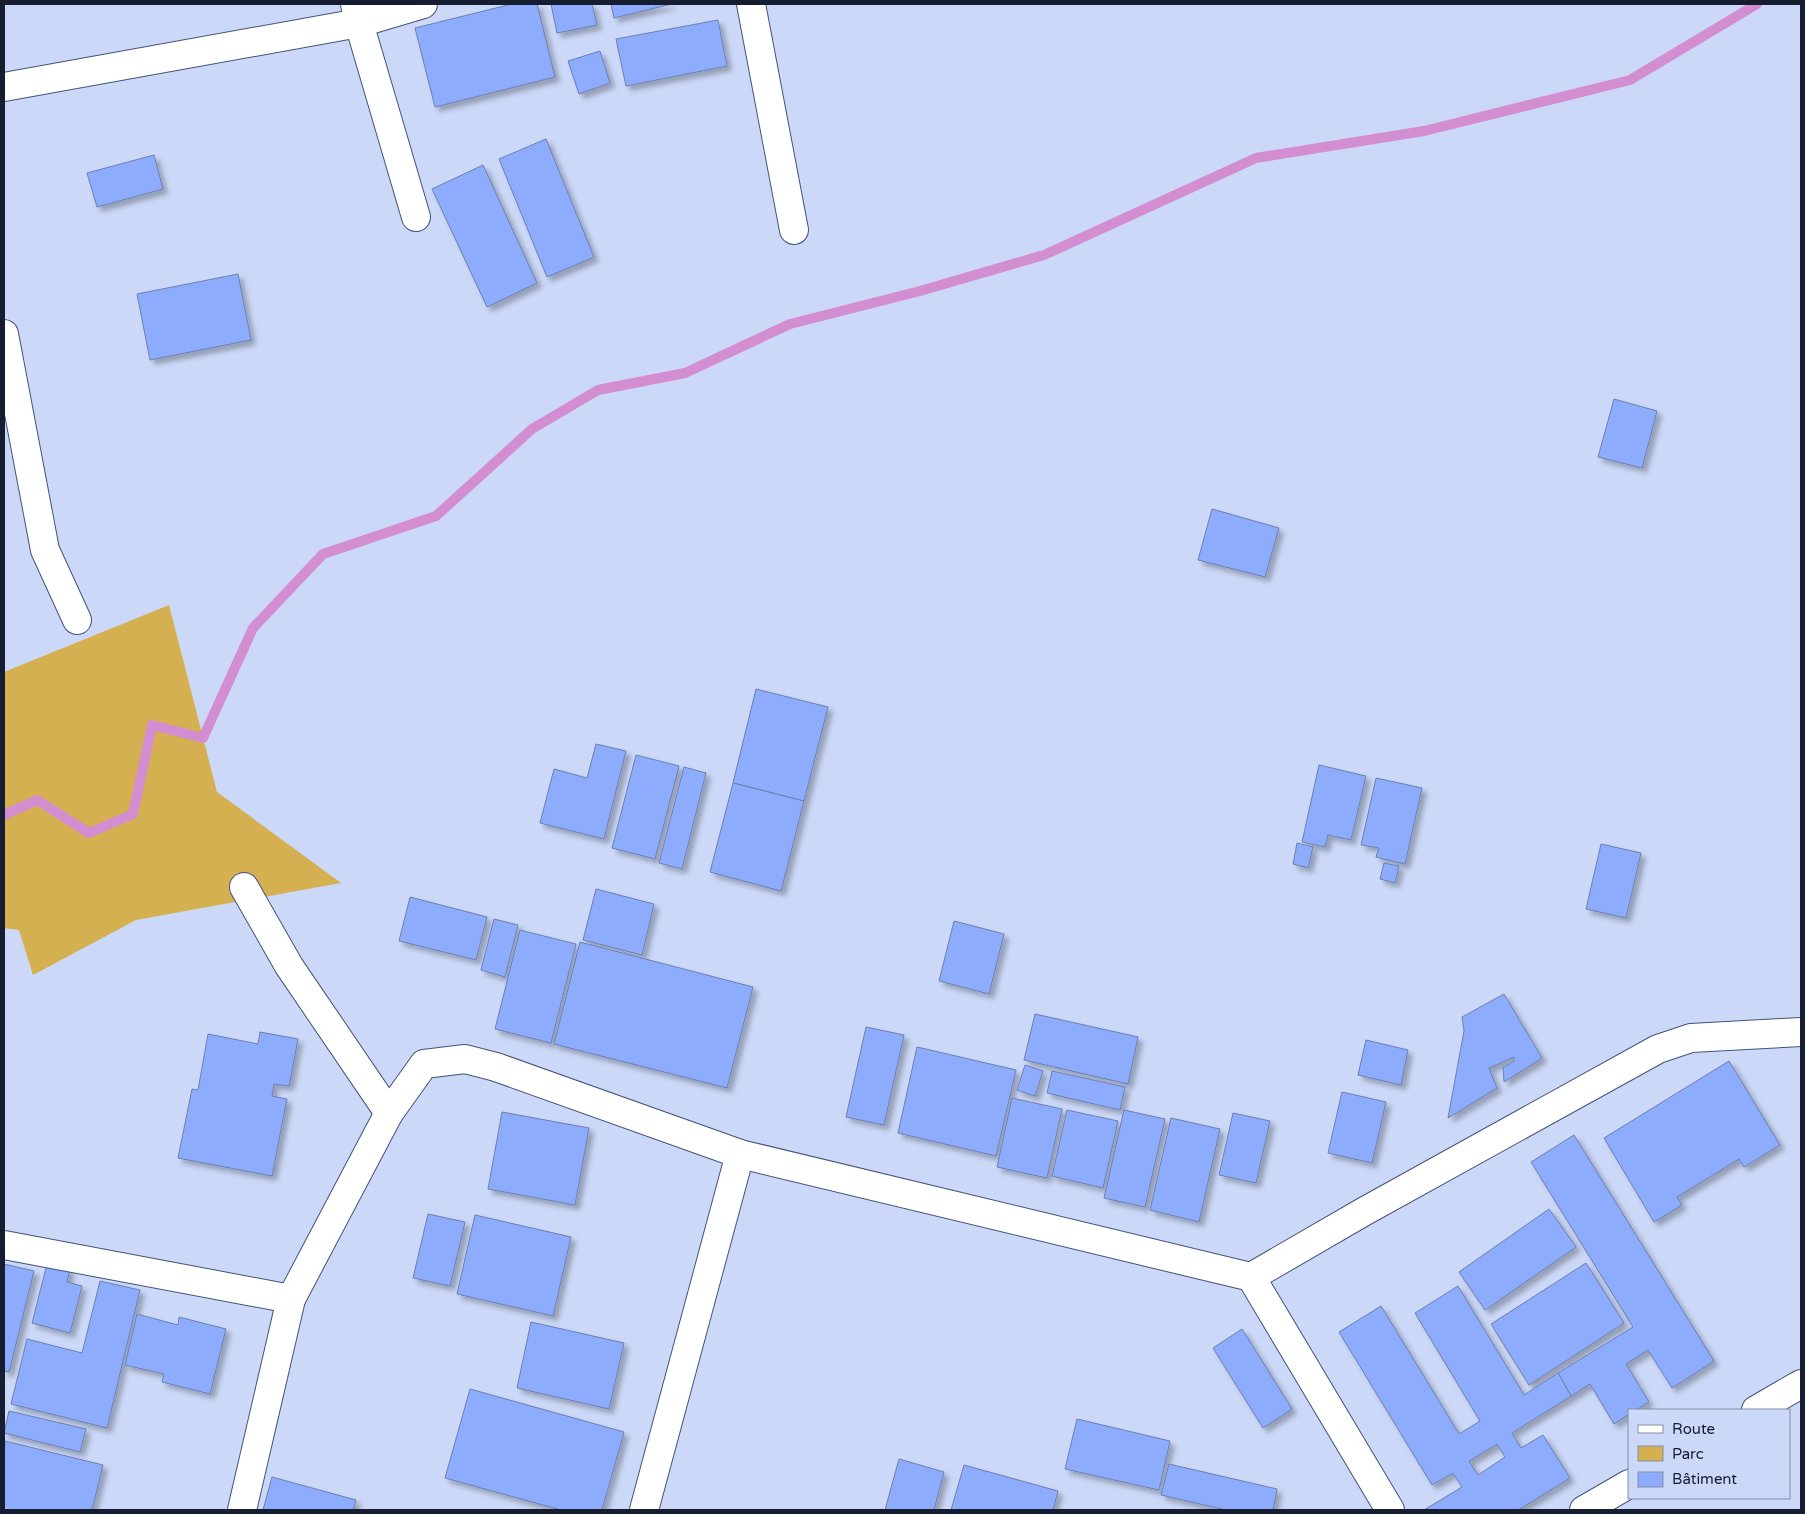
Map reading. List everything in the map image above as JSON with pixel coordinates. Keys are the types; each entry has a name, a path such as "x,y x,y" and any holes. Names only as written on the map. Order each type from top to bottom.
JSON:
{"street":[{"path":"4,87 357,13 423,4"},
{"path":"751,4 794,230"},
{"path":"357,13 416,217"},
{"path":"4,334 44,550 77,620"},
{"path":"244,887 289,966 389,1113"},
{"path":"242,1510 291,1300 389,1113 424,1064 465,1059 496,1067 740,1154 1251,1278 1365,1211 1658,1049 1690,1038 1801,1032"},
{"path":"644,1510 740,1154"},
{"path":"4,1245 291,1300"},
{"path":"1251,1278 1390,1510"},
{"path":"1758,1409 1801,1384"},
{"path":"1584,1510 1628,1485"}],"green space":[{"path":"169,605 217,792 341,883 136,920 33,975 19,930 4,928 4,672"}],"building":[{"path":"512,4 537,4 555,77 435,107 415,28"},
{"path":"551,4 592,4 597,25 557,33"},
{"path":"611,4 672,4 614,18"},
{"path":"718,20 727,66 626,86 616,39"},
{"path":"600,51 610,83 579,94 568,61"},
{"path":"546,139 594,257 547,277 499,159"},
{"path":"154,155 163,189 97,207 87,173"},
{"path":"483,165 537,283 487,307 432,189"},
{"path":"238,274 251,340 150,360 137,294"},
{"path":"1614,399 1657,411 1642,468 1598,457"},
{"path":"1212,509 1279,528 1265,577 1198,560"},
{"path":"756,689 828,707 804,801 733,783"},
{"path":"596,744 626,751 604,839 540,823 554,769 587,778"},
{"path":"636,755 679,766 655,859 612,848"},
{"path":"1319,765 1366,776 1351,840 1328,835 1325,847 1302,842"},
{"path":"684,767 706,773 682,869 659,863"},
{"path":"1376,778 1422,788 1405,864 1376,857 1379,848 1361,845"},
{"path":"733,783 804,801 781,891 710,872"},
{"path":"1297,843 1313,847 1308,868 1293,864"},
{"path":"1601,844 1641,853 1626,918 1586,909"},
{"path":"1384,863 1399,866 1395,883 1380,879"},
{"path":"596,889 654,904 642,955 583,940"},
{"path":"410,897 487,917 476,960 399,941"},
{"path":"494,919 518,925 505,977 481,970"},
{"path":"954,921 1004,934 989,994 939,981"},
{"path":"520,930 576,944 551,1043 495,1029"},
{"path":"580,942 753,987 727,1088 554,1044"},
{"path":"1504,994 1542,1058 1504,1082 1503,1068 1514,1061 1514,1057 1489,1068 1497,1088 1448,1118 1464,1031 1462,1017"},
{"path":"1035,1014 1138,1037 1128,1084 1024,1060"},
{"path":"866,1027 904,1035 884,1125 846,1117"},
{"path":"260,1032 298,1039 289,1086 274,1084 272,1096 287,1099 272,1176 178,1158 192,1089 198,1090 208,1034 258,1044"},
{"path":"1366,1040 1408,1050 1401,1085 1358,1075"},
{"path":"917,1047 1016,1070 996,1156 898,1133"},
{"path":"1729,1061 1780,1145 1744,1167 1739,1159 1677,1197 1682,1205 1654,1222 1604,1138"},
{"path":"1025,1065 1043,1071 1035,1096 1017,1090"},
{"path":"1052,1071 1125,1087 1120,1110 1047,1093"},
{"path":"1342,1092 1386,1102 1372,1163 1328,1153"},
{"path":"1012,1098 1062,1109 1047,1178 997,1167"},
{"path":"1067,1110 1118,1121 1103,1188 1052,1176"},
{"path":"1124,1110 1165,1119 1145,1207 1104,1198"},
{"path":"502,1112 589,1128 575,1205 488,1189"},
{"path":"1233,1113 1270,1121 1256,1183 1219,1175"},
{"path":"1171,1118 1220,1129 1199,1222 1150,1210"},
{"path":"1574,1135 1714,1361 1672,1388 1648,1350 1626,1364 1649,1402 1638,1409 1628,1409 1628,1415 1614,1424 1590,1384 1571,1396 1558,1373 1633,1327 1531,1162"},
{"path":"1549,1209 1576,1247 1485,1310 1459,1272"},
{"path":"428,1214 465,1222 450,1286 413,1278"},
{"path":"475,1215 571,1237 553,1316 457,1294"},
{"path":"1586,1263 1624,1323 1529,1385 1491,1324"},
{"path":"4,1264 34,1271 9,1372 4,1371"},
{"path":"47,1264 70,1269 67,1282 82,1286 70,1333 32,1323"},
{"path":"100,1281 140,1290 107,1428 11,1404 27,1339 82,1353"},
{"path":"1458,1286 1524,1395 1558,1373 1571,1396 1512,1433 1521,1448 1543,1435 1570,1478 1518,1510 1424,1510 1462,1487 1453,1473 1432,1485 1339,1332 1381,1306 1459,1434 1480,1421 1415,1313","holes":["1497,1444 1505,1457 1478,1475 1469,1461"]},
{"path":"137,1314 178,1325 179,1317 226,1329 210,1394 162,1382 164,1374 125,1365"},
{"path":"531,1322 624,1343 609,1409 517,1388"},
{"path":"1242,1329 1292,1409 1263,1428 1213,1348"},
{"path":"470,1389 624,1432 602,1510 561,1510 445,1478"},
{"path":"9,1411 86,1429 80,1452 4,1433"},
{"path":"1077,1419 1170,1441 1159,1490 1065,1469"},
{"path":"5,1441 103,1465 92,1510 4,1510"},
{"path":"899,1459 944,1472 934,1510 885,1510"},
{"path":"1169,1464 1277,1489 1273,1510 1226,1510 1161,1495"},
{"path":"964,1465 1058,1491 1053,1510 951,1510"},
{"path":"272,1477 356,1500 353,1510 263,1510"}],"waterway":[{"path":"4,815 37,800 89,833 133,814 152,725 203,738 253,628 323,554 436,516 532,429 598,390 685,373 790,324 920,291 1044,255 1256,158 1424,131 1630,80 1757,4"}]}
